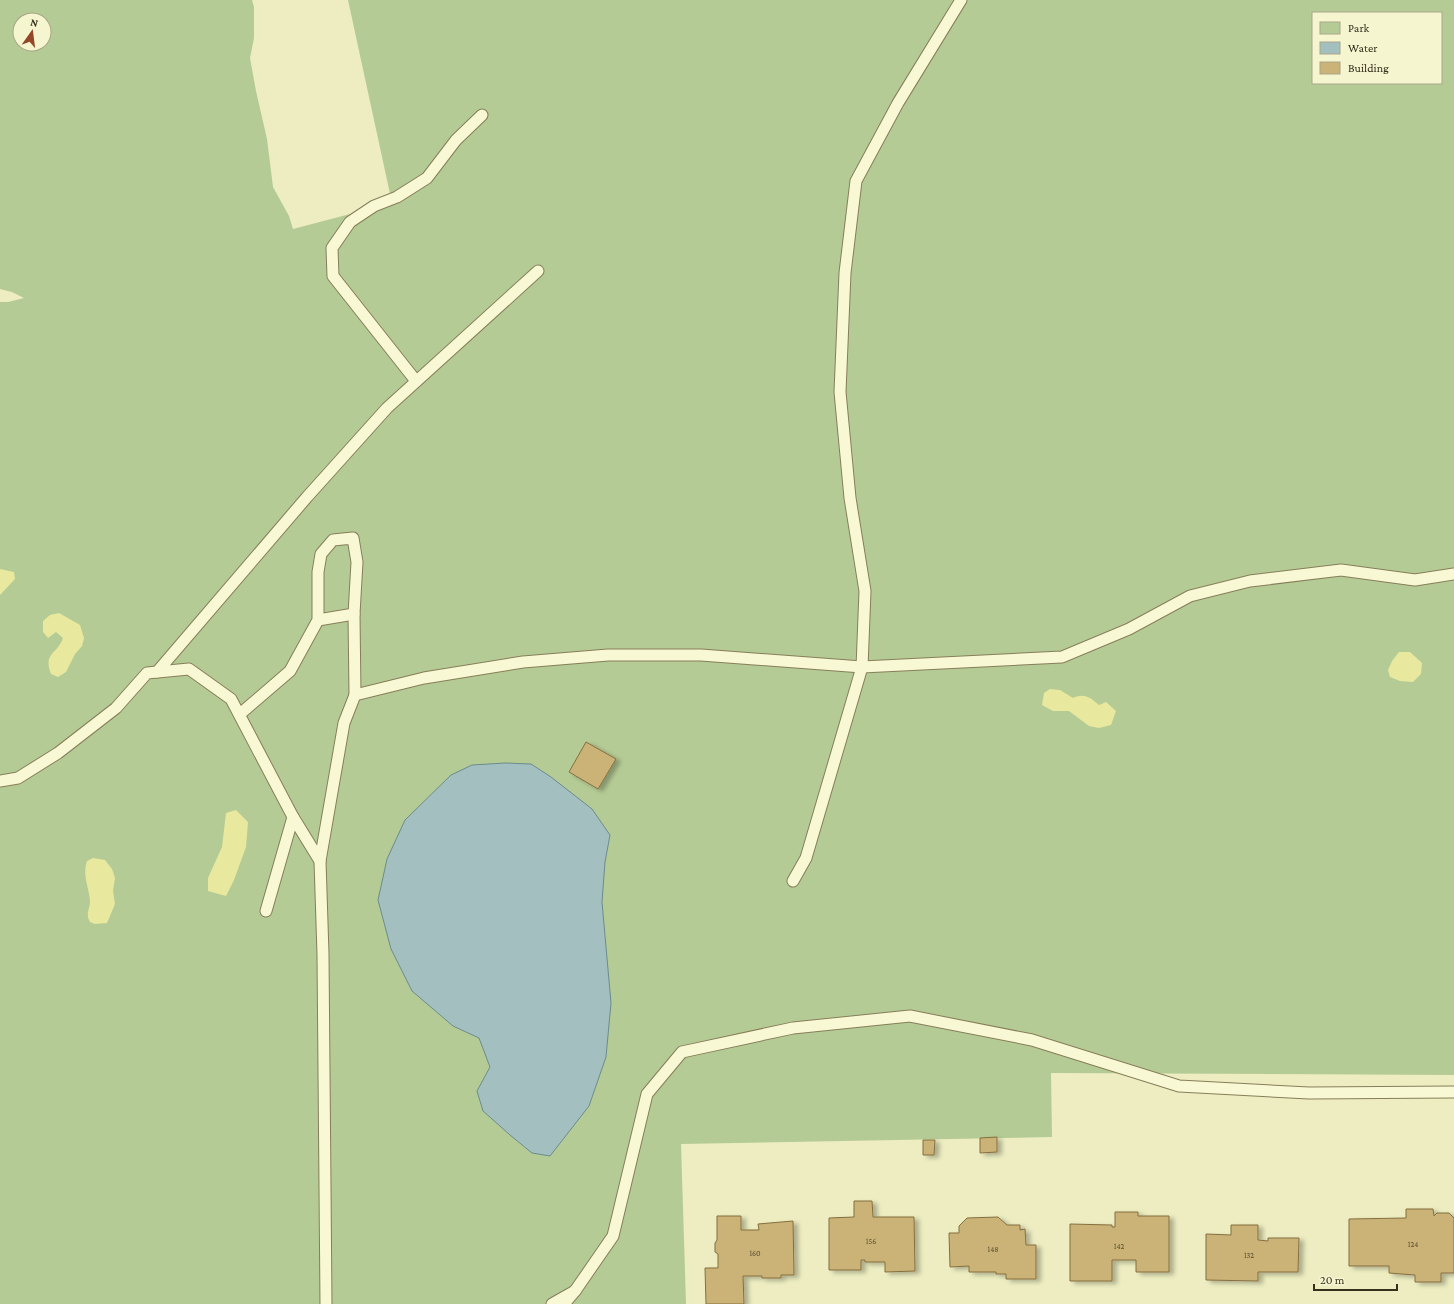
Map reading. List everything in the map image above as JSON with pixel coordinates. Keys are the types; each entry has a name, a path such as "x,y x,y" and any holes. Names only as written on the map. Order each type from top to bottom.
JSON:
{"lane":[{"path":"793,881 806,858 862,667 865,592 850,498 840,392 845,273 856,181 898,103 961,0"},
{"path":"416,381 333,276 332,248 350,222 374,206 397,198 427,178 456,140 482,115"},
{"path":"157,672 307,497 387,408 538,271"},
{"path":"240,714 290,671 318,620 317,586 321,554 333,540 353,538 357,562 354,614 355,695 344,722 320,861 323,954 326,1304"},
{"path":"355,695 424,678 524,662 608,655 701,655 862,667 1062,657 1129,629 1190,596 1250,581 1341,570 1415,580 1454,574"},
{"path":"318,620 354,614"},
{"path":"0,781 18,778 58,753 116,708 147,673 189,670 231,699 293,817 320,861"},
{"path":"266,911 293,817"},
{"path":"564,1304 613,1236 647,1094 682,1052 792,1028 910,1016 1032,1040 1179,1086 1309,1094 1454,1092"},
{"path":"552,1304 574,1291"}],"green space":[{"path":"0,0 252,0 254,7 254,38 250,58 267,139 273,187 289,216 293,229 392,203 348,0 1454,0 1454,1075 1051,1073 1052,1137 681,1144 686,1304 0,1304 0,302 8,302 24,298 12,292 0,289"}],"sand":[{"path":"0,569 14,572 15,579 0,595"},
{"path":"59,613 80,625 84,638 82,646 75,654 66,672 58,677 51,674 49,661 50,657 63,638 56,632 48,638 43,632 43,621 50,615"},
{"path":"1399,652 1410,652 1422,663 1421,674 1413,682 1400,681 1390,677 1388,670 1392,661"},
{"path":"1050,689 1060,690 1073,698 1084,696 1093,700 1099,705 1106,702 1116,711 1111,725 1099,728 1089,726 1069,711 1053,711 1042,705 1044,693"},
{"path":"236,810 248,822 246,847 234,880 226,896 208,891 208,878 222,847 226,813"},
{"path":"93,858 105,860 112,869 115,878 113,891 115,904 107,923 95,924 90,922 88,916 90,901 85,871 87,861"}],"water":[{"path":"505,763 531,764 551,777 592,809 610,835 605,862 602,902 611,1003 606,1057 589,1106 550,1156 532,1153 483,1111 477,1091 490,1067 479,1038 453,1026 412,991 391,949 378,900 387,859 405,820 451,775 472,765"}],"building":[{"path":"586,742 616,759 598,789 569,772"},
{"path":"997,1137 997,1152 980,1153 980,1138"},
{"path":"923,1140 935,1140 934,1155 923,1155"},
{"path":"854,1201 872,1201 873,1217 914,1217 915,1271 885,1272 885,1262 865,1262 865,1260 861,1260 861,1270 829,1270 829,1218 854,1217"},
{"path":"1406,1209 1433,1209 1434,1216 1437,1213 1449,1213 1454,1218 1454,1273 1441,1273 1441,1282 1415,1282 1415,1275 1389,1273 1389,1266 1349,1266 1349,1219 1406,1218"},
{"path":"1115,1212 1138,1212 1138,1216 1169,1216 1169,1272 1136,1272 1136,1260 1112,1260 1112,1281 1070,1281 1070,1224 1112,1225 1112,1227 1115,1227"},
{"path":"717,1216 741,1216 741,1230 759,1230 758,1224 793,1221 794,1275 781,1275 781,1278 743,1276 744,1304 706,1304 705,1268 718,1268 718,1254 715,1252 715,1243 717,1240"},
{"path":"998,1217 1007,1225 1020,1225 1020,1230 1025,1229 1026,1245 1036,1245 1036,1279 1006,1279 1006,1274 996,1274 996,1272 969,1272 969,1266 950,1267 949,1233 959,1233 959,1226 967,1218"},
{"path":"1231,1225 1258,1225 1258,1240 1268,1241 1268,1238 1299,1238 1298,1272 1258,1272 1258,1281 1206,1280 1206,1234 1231,1235"}]}
